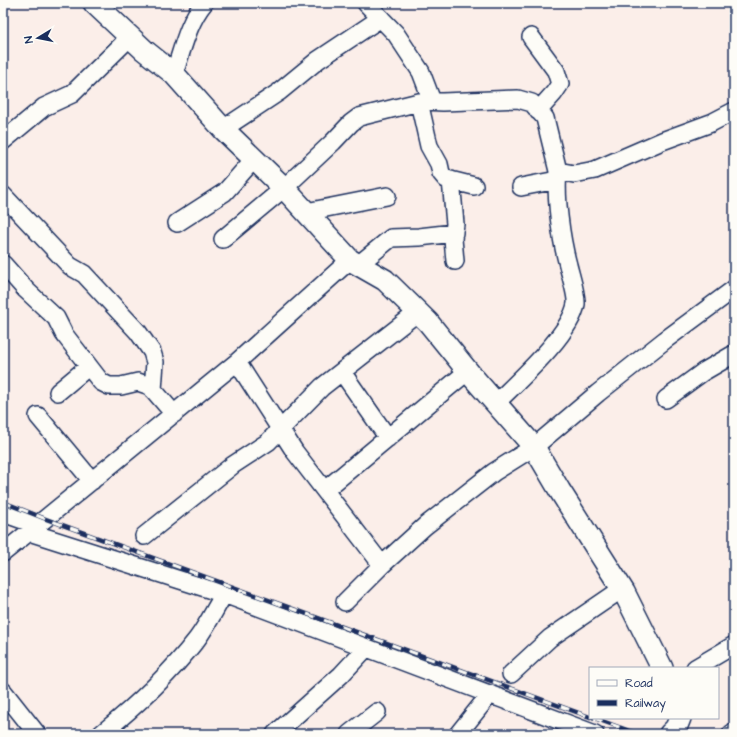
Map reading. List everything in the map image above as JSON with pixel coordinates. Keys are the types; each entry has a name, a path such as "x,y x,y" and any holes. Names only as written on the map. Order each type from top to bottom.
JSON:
{"street":[{"path":"94,3 130,37 174,74 223,129 284,188 354,262 385,280 428,322 468,372 534,447 622,589 661,667"},
{"path":"174,74 188,32 199,9 204,3"},
{"path":"366,3 396,34 421,72 425,101 424,120 429,146 439,164 441,173 446,179 474,186"},
{"path":"223,129 279,92 318,60 381,18"},
{"path":"3,141 44,107 72,94 130,37"},
{"path":"531,38 556,71 560,84 538,111"},
{"path":"223,239 284,188 359,117 425,101 443,102 518,99 532,103 545,118 558,175 559,212 567,264 576,303 570,319 559,336 535,364 496,403"},
{"path":"521,187 558,175 595,170 710,123 734,111"},
{"path":"176,223 225,192 254,159"},
{"path":"451,180 455,224 455,261"},
{"path":"3,195 70,266 84,274 138,332 152,352 155,362 153,390"},
{"path":"306,212 387,196"},
{"path":"3,553 237,362 354,262 391,238 419,237 454,233"},
{"path":"3,264 26,290 56,318 64,334 101,382 109,386 121,386 138,382 150,386 174,414"},
{"path":"345,602 382,565 425,526 494,472 534,447 598,393 734,289"},
{"path":"144,536 233,465 268,442 322,387 418,312"},
{"path":"666,399 703,372 734,354"},
{"path":"237,362 295,452 382,565"},
{"path":"58,392 88,367"},
{"path":"342,372 388,438"},
{"path":"325,490 468,372"},
{"path":"38,416 92,481"},
{"path":"3,514 33,528 224,594 595,734"},
{"path":"511,674 550,638 622,589"},
{"path":"101,734 127,713 161,681 198,638 224,594"},
{"path":"697,667 734,645"},
{"path":"275,734 341,675 366,648"},
{"path":"3,691 37,734"},
{"path":"458,734 490,694"},
{"path":"349,734 377,712"},
{"path":"670,734 676,728 680,719"}],"railway":[{"path":"3,502 589,717"},
{"path":"597,719 638,734"}]}
